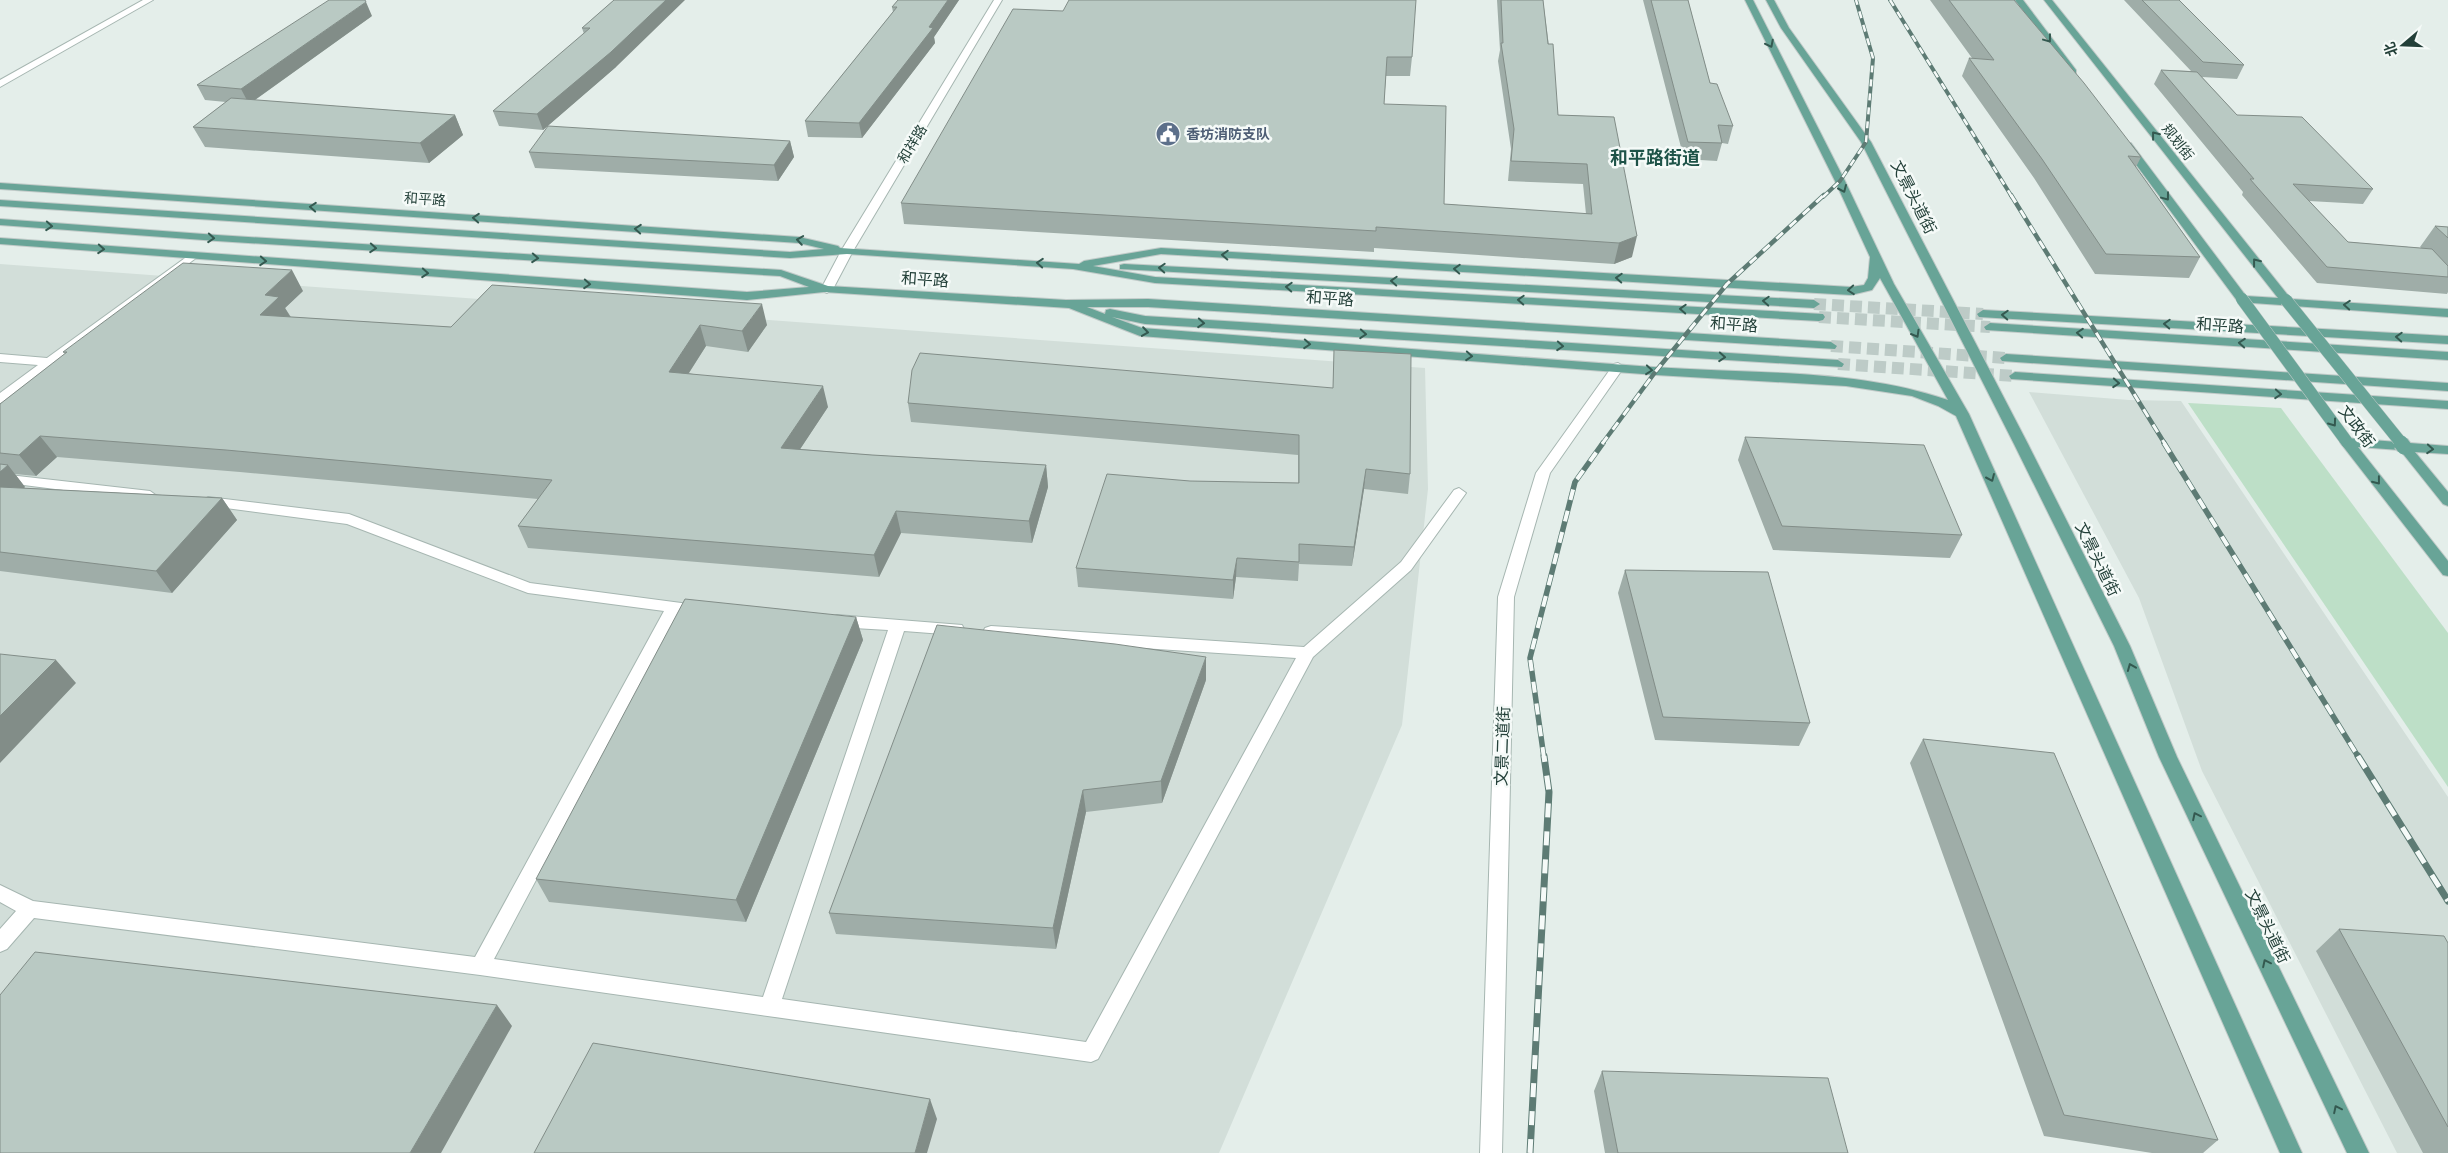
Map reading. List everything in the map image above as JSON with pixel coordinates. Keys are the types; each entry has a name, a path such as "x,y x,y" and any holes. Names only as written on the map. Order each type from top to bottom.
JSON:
{"main road":[{"path":"1749,0 1840,181 1874,257 1962,414 2290,1153"},
{"name":"文景头道街","path":"1770,0 1786,28 1866,142 2012,426 2122,646 2168,757 2358,1153"},
{"path":"2019,0 2078,79"},
{"name":"规划街","path":"2048,0 2286,300"},
{"path":"2119,134 2242,299 2286,300 2448,313"},
{"name":"和平路","path":"0,186 799,240 847,251"},
{"name":"和平路","path":"0,202 790,255 847,251 1073,266 1155,280 1819,317"},
{"name":"和平路","path":"0,222 217,238 781,273 827,289"},
{"name":"和平路","path":"0,241 747,296 827,289 1066,304 1148,303 1830,346"},
{"path":"1073,266 1161,251 1851,291 1868,288 1874,278 1874,257"},
{"path":"1073,266 1166,268 1814,304"},
{"name":"文政街","path":"2242,299 2347,442 2448,571"},
{"name":"文政街","path":"2286,300 2448,501"},
{"path":"1066,304 1140,332 1846,382 1914,393 1943,403 1962,414"},
{"path":"1066,304 1144,320 1838,364"},
{"path":"1983,314 2448,340"},
{"name":"和平路","path":"1990,327 2448,356"},
{"path":"2006,358 2448,387"},
{"path":"2015,376 2448,405"},
{"path":"2347,442 2448,450"}],"street":[{"path":"0,84 149,0"},
{"name":"和祥路","path":"827,289 847,251 998,0"},
{"path":"0,399 192,256"},
{"path":"0,358 48,362"},
{"name":"文景二道街","path":"1491,1153 1506,597 1543,472 1618,367"},
{"path":"0,478 165,497"},
{"path":"0,893 30,909 480,966 1091,1052 1307,653 1406,566 1459,493"},
{"path":"194,501 349,519 528,588 673,608 712,611"},
{"path":"480,966 673,608"},
{"path":"820,619 898,626 1307,653"},
{"path":"768,1007 898,626"},
{"path":"0,943 30,909"}],"shaded area":[{"path":"0,264 1425,368 1428,489 1402,725 1219,1153 0,1153"},
{"path":"2029,392 2129,400 2181,401 2448,797 2448,1153 2397,1153 2202,771 2139,598"}],"green space":[{"path":"2188,403 2281,408 2448,633 2448,787"}],"building":[{"path":"329,0 365,0 366,2 241,89 197,85"},
{"path":"614,0 666,0 611,52 537,114 493,111 590,28 582,28"},
{"path":"898,0 948,0 929,27 933,28 859,123 805,121 897,7 892,7"},
{"name":"香坊消防支队","path":"1069,0 1416,0 1412,57 1387,57 1384,104 1446,106 1444,204 1592,214 1587,164 1511,161 1514,129 1501,43 1503,43 1501,0 1543,0 1548,44 1553,44 1558,115 1614,117 1637,236 1619,243 1376,227 1376,231 901,203 1013,9 1063,11"},
{"path":"1651,0 1688,0 1710,83 1717,84 1733,126 1718,125 1722,143 1688,142"},
{"path":"1949,0 2014,0 2084,83 2141,157 2128,156 2200,257 2106,254 2042,159 1969,58 1994,60"},
{"path":"2142,0 2179,0 2244,65 2203,62"},
{"path":"2161,70 2197,72 2237,115 2302,117 2373,189 2293,184 2348,242 2432,249 2448,266 2448,277 2327,267 2250,179 2254,179"},
{"path":"231,98 455,115 420,143 193,127"},
{"path":"548,126 790,141 774,165 529,152"},
{"path":"2435,226 2448,227 2448,238"},
{"path":"183,263 292,270 265,295 279,297 260,315 451,327 492,285 762,304 742,331 700,325 669,372 823,386 781,448 1046,465 1029,521 896,511 874,555 518,526 552,480 226,450 40,436 19,455 0,453 0,404 67,352 63,352"},
{"path":"1334,350 1411,354 1410,474 1366,469 1354,547 1299,544 1299,562 1237,558 1233,580 1076,568 1107,474 1190,481 1299,483 1299,435 908,403 912,370 920,353 1333,388"},
{"path":"1745,437 1924,445 1962,535 1782,526"},
{"path":"0,464 8,465 0,472"},
{"path":"0,487 222,498 156,571 0,552"},
{"path":"1625,570 1768,572 1810,723 1663,717"},
{"path":"685,599 856,617 736,900 536,879"},
{"path":"937,625 1115,644 1206,657 1161,781 1083,790 1053,928 829,913"},
{"path":"0,654 56,660 0,716"},
{"path":"1923,739 2054,753 2218,1140 2064,1115"},
{"path":"2339,929 2444,936 2448,943 2448,1127"},
{"path":"35,952 497,1005 410,1153 0,1153 0,995"},
{"path":"593,1043 930,1099 915,1153 534,1153"},
{"path":"1602,1071 1828,1078 1848,1153 1618,1153"}],"tunnel":[{"path":"1814,304 1983,314"},
{"path":"1819,317 1990,327"},
{"path":"1831,346 2006,358"},
{"path":"1838,364 2015,376"}],"railway":[{"path":"1823,197 1840,181 1866,142 1873,58 1856,0"},
{"path":"1890,0 2012,197"},
{"path":"1602,444 1656,371 1727,284 1824,195"},
{"path":"2011,195 2165,444"},
{"path":"1544,758 1530,658 1575,482 1603,443"},
{"path":"2164,443 2359,758"},
{"path":"1530,1153 1549,792 1544,756"},
{"path":"2358,756 2448,901"}],"place":[{"name":"香坊消防支队","path":"1168,134"}],"district":[{"name":"和平路街道","path":"1655,158"}]}
